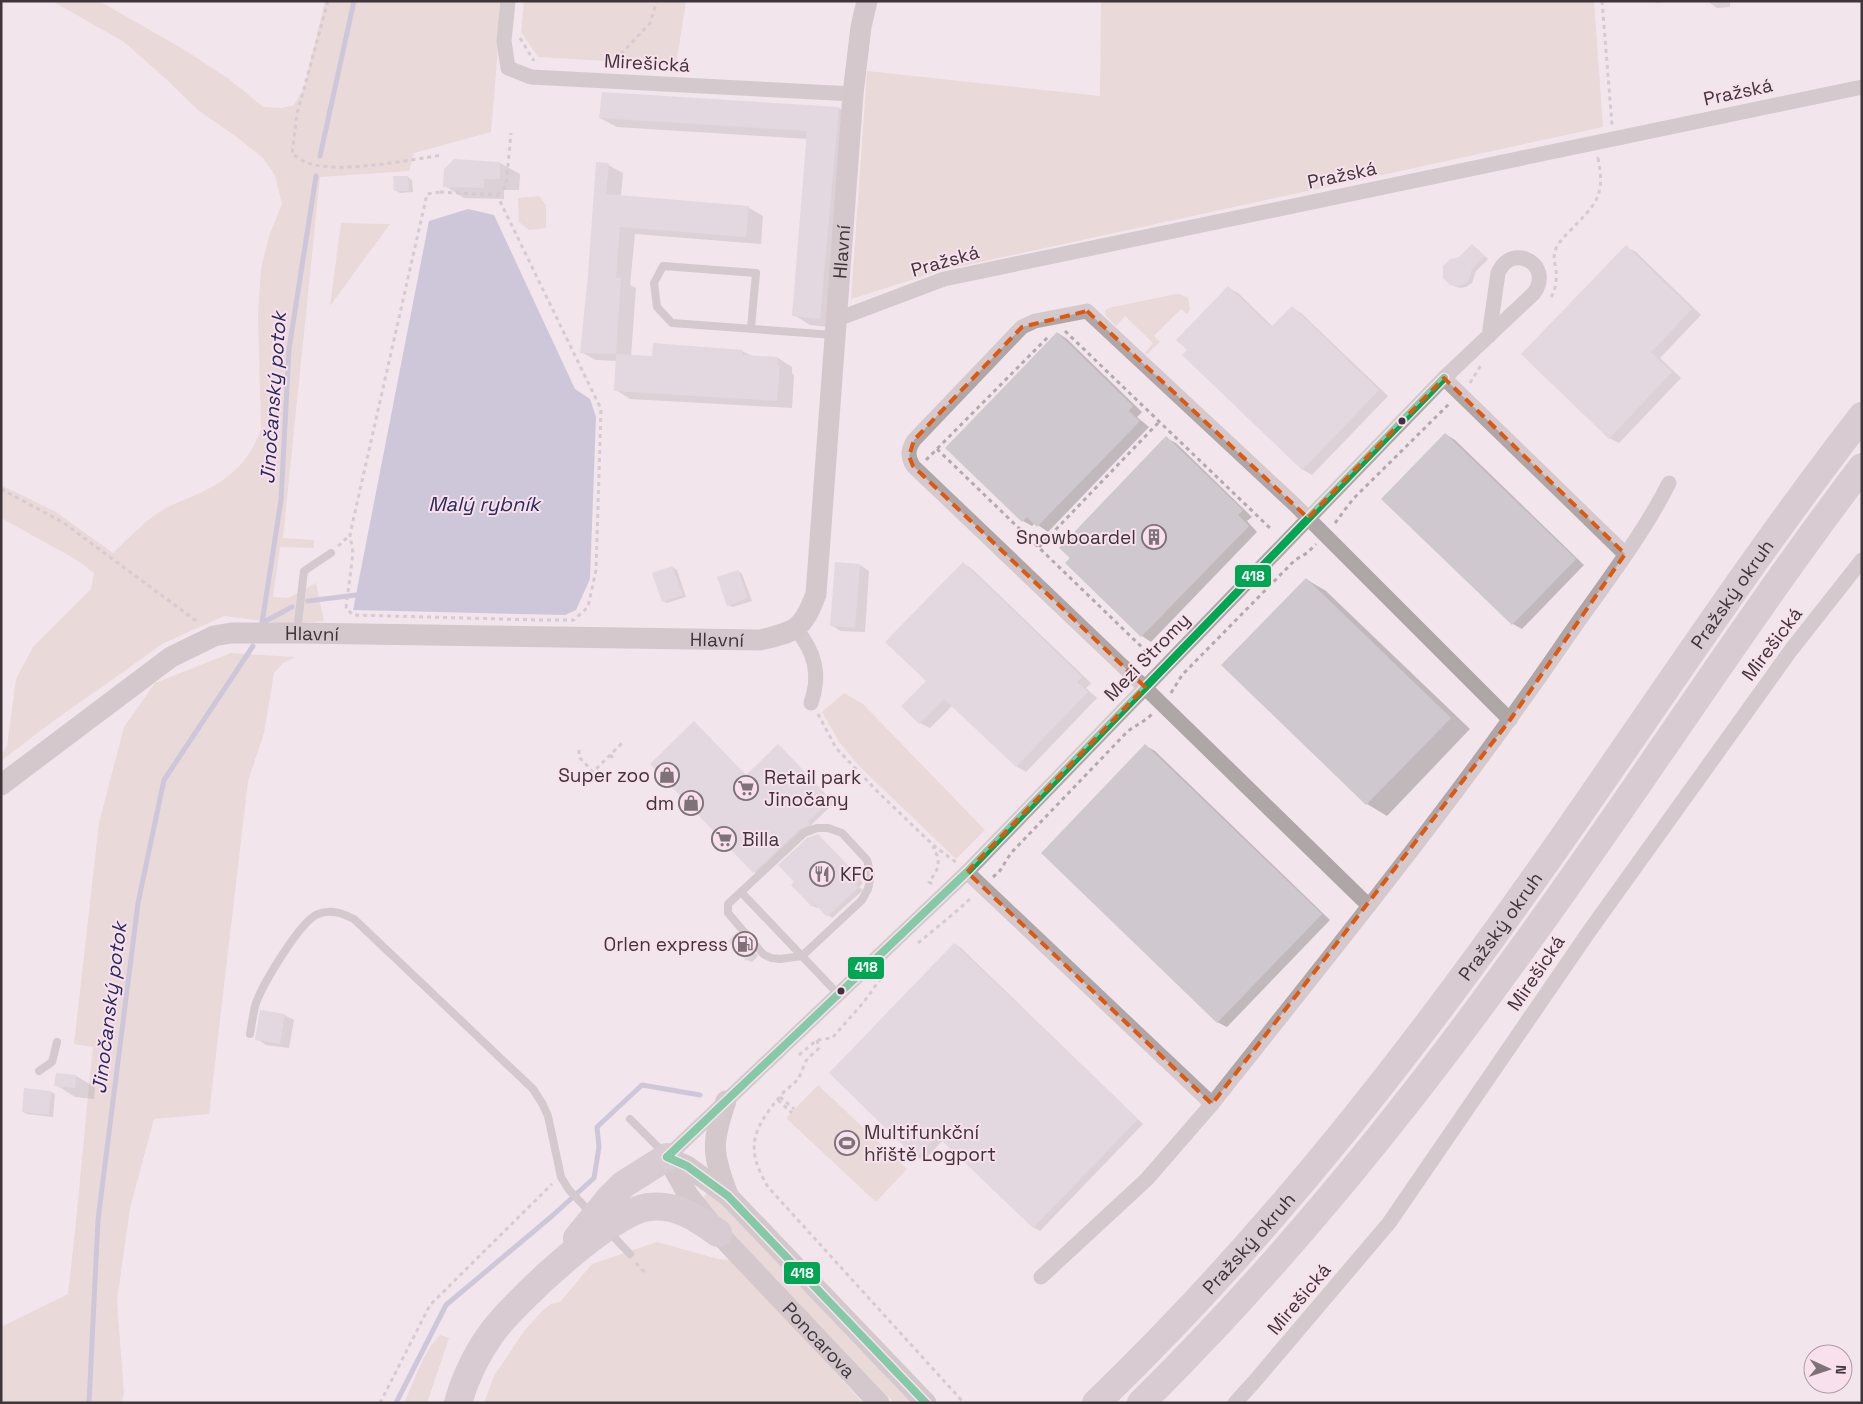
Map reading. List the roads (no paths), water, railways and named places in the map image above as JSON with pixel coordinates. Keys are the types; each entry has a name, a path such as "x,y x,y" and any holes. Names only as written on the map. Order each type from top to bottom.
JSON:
{"highway":[{"name":"Pražský okruh","path":"1141,1403 1210,1332 1260,1255 1352,1123 1453,991 1560,843 1772,537 1862,416"},
{"name":"Pražský okruh","path":"1096,1403 1168,1330 1260,1255 1384,1132 1472,1018 1566,888 1776,584 1862,467"},
{"path":"458,1403 468,1374 491,1334 508,1314 560,1264 594,1216 624,1184 667,1157"},
{"path":"594,1216 642,1208 670,1207 687,1213 718,1234"}],"street":[{"name":"Mirešická","path":"508,1 504,42 508,68 531,77 852,94"},
{"name":"Hlavní","path":"1,785 171,657 214,636 231,633 297,633 760,640 784,635 796,629 808,614 816,594 852,94 861,27 867,1"},
{"name":"Pražská","path":"835,328 944,279 1862,87"},
{"name":"Mezi Stromy","path":"667,1157 967,872 1444,378 1489,336 1538,288 1540,275 1538,269 1525,258 1509,260 1500,268 1489,336"},
{"path":"1369,906 1145,687 917,470 908,456 909,447 914,440 1022,327 1036,322 1087,311 1308,518 1510,720"},
{"path":"1444,378 1625,554"},
{"path":"1041,1277 1148,1179 1212,1104 1369,906 1510,720 1625,554 1660,502 1670,483"},
{"name":"Mirešická","path":"1235,1403 1389,1223 1588,933 1786,658 1862,560"},
{"path":"796,629 812,652 817,672 816,689 811,702"},
{"path":"967,872 1212,1104"},
{"path":"726,1100 718,1124 714,1154 728,1196"},
{"path":"667,1157 687,1166 728,1196"},
{"name":"Poncarova","path":"667,1157 688,1195 718,1234 879,1403"},
{"name":"Poncarova","path":"728,1196 926,1403"}],"lane":[{"path":"750,328 756,273 663,266 654,284 657,307 672,323 750,328 835,328"},
{"path":"297,633 304,571 331,553"},
{"path":"817,828 828,828 842,833 867,860 870,875 868,889 862,900 802,956 771,958 763,954 728,913 728,904 804,833 817,828"},
{"path":"741,892 802,956 835,999"},
{"path":"250,1034 257,1001 275,966 306,923 322,913 342,913 354,920 533,1090 548,1116 561,1177 569,1190 630,1254"},
{"path":"39,1072 52,1062 57,1042"},
{"path":"630,1119 667,1157"}],"water":[{"name":"Malý rybník","path":"468,209 494,215 575,389 590,399 596,417 590,579 576,610 565,615 353,610 429,221"}],"waterway":[{"name":"Jinočanský potok","path":"320,156 354,1"},
{"name":"Jinočanský potok","path":"262,623 281,500 289,349 316,176"},
{"path":"308,601 356,595"},
{"path":"262,623 292,607"},
{"name":"Jinočanský potok","path":"89,1403 98,1220 138,903 164,780 253,646"},
{"path":"396,1403 446,1305 594,1178 599,1147 597,1127 642,1085 700,1095"}],"place":[{"name":"Snowboardel","path":"1154,537"},
{"name":"Super zoo","path":"667,775"},
{"name":"Retail park Jinočany","path":"746,788"},
{"name":"dm","path":"691,803"},
{"name":"Billa","path":"724,839"},
{"name":"KFC","path":"822,874"},
{"name":"Orlen express","path":"745,944"},
{"name":"Multifunkční hřiště Logport","path":"847,1143"}]}
